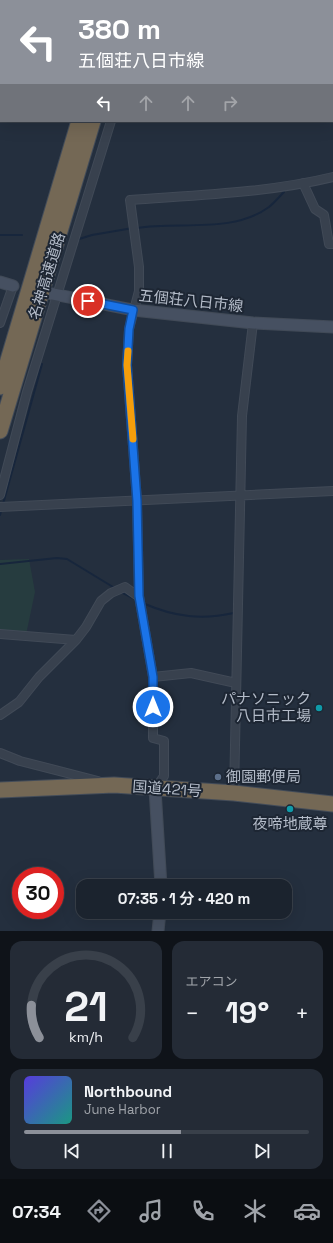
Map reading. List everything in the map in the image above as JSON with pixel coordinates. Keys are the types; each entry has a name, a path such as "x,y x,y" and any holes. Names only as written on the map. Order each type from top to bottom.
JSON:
{"highway":[{"name":"名神高速道路","path":"0,388 79,122"},
{"name":"名神高速道路","path":"0,431 93,122"},
{"name":"国道421号","path":"0,790 114,785 154,789 234,793 333,804"}],"main road":[{"path":"0,282 12,286"},
{"name":"五個荘八日市線","path":"53,294 133,310 253,324 333,327"},
{"path":"154,789 160,879"},
{"path":"158,931 159,919"}],"street":[{"path":"0,495 53,294 111,122"},
{"path":"154,789 164,776 164,740 153,738 153,677 139,597 137,501 127,365 129,329 139,291 139,267 130,200 193,196 303,183 333,177"},
{"path":"303,183 315,209 324,215 328,244 333,244"},
{"path":"0,323 12,286"},
{"path":"234,793 239,496 242,416 253,324"},
{"path":"0,507 333,491"},
{"path":"0,715 19,702 38,677 76,640 90,621 101,600 111,593 125,587 139,597"},
{"path":"0,634 76,640"},
{"path":"153,677 191,673 236,683"},
{"path":"0,753 20,760 114,785"}],"green space":[{"path":"29,559 35,592 26,635 0,633 0,560"}],"waterway":[{"path":"137,228 153,226 222,224 239,221 269,207 284,192"},
{"path":"76,240 92,235 133,228"},
{"path":"0,235 22,235"},
{"path":"3,504 42,364"},
{"path":"0,515 1,511"},
{"path":"0,564 57,558 67,559 113,587"},
{"path":"121,592 137,600"},
{"path":"145,604 167,612 189,616 200,617 234,613"}],"slow traffic":[{"path":"128,351 127,365 133,439"}],"place":[{"name":"パナソニック 八日市工場","path":"319,708"},
{"name":"御園郵便局","path":"218,777"},
{"name":"夜啼地蔵尊","path":"290,809"}],"route":[{"path":"88,301 133,310 129,329 127,365 137,501 139,596 153,677 153,707"}]}
